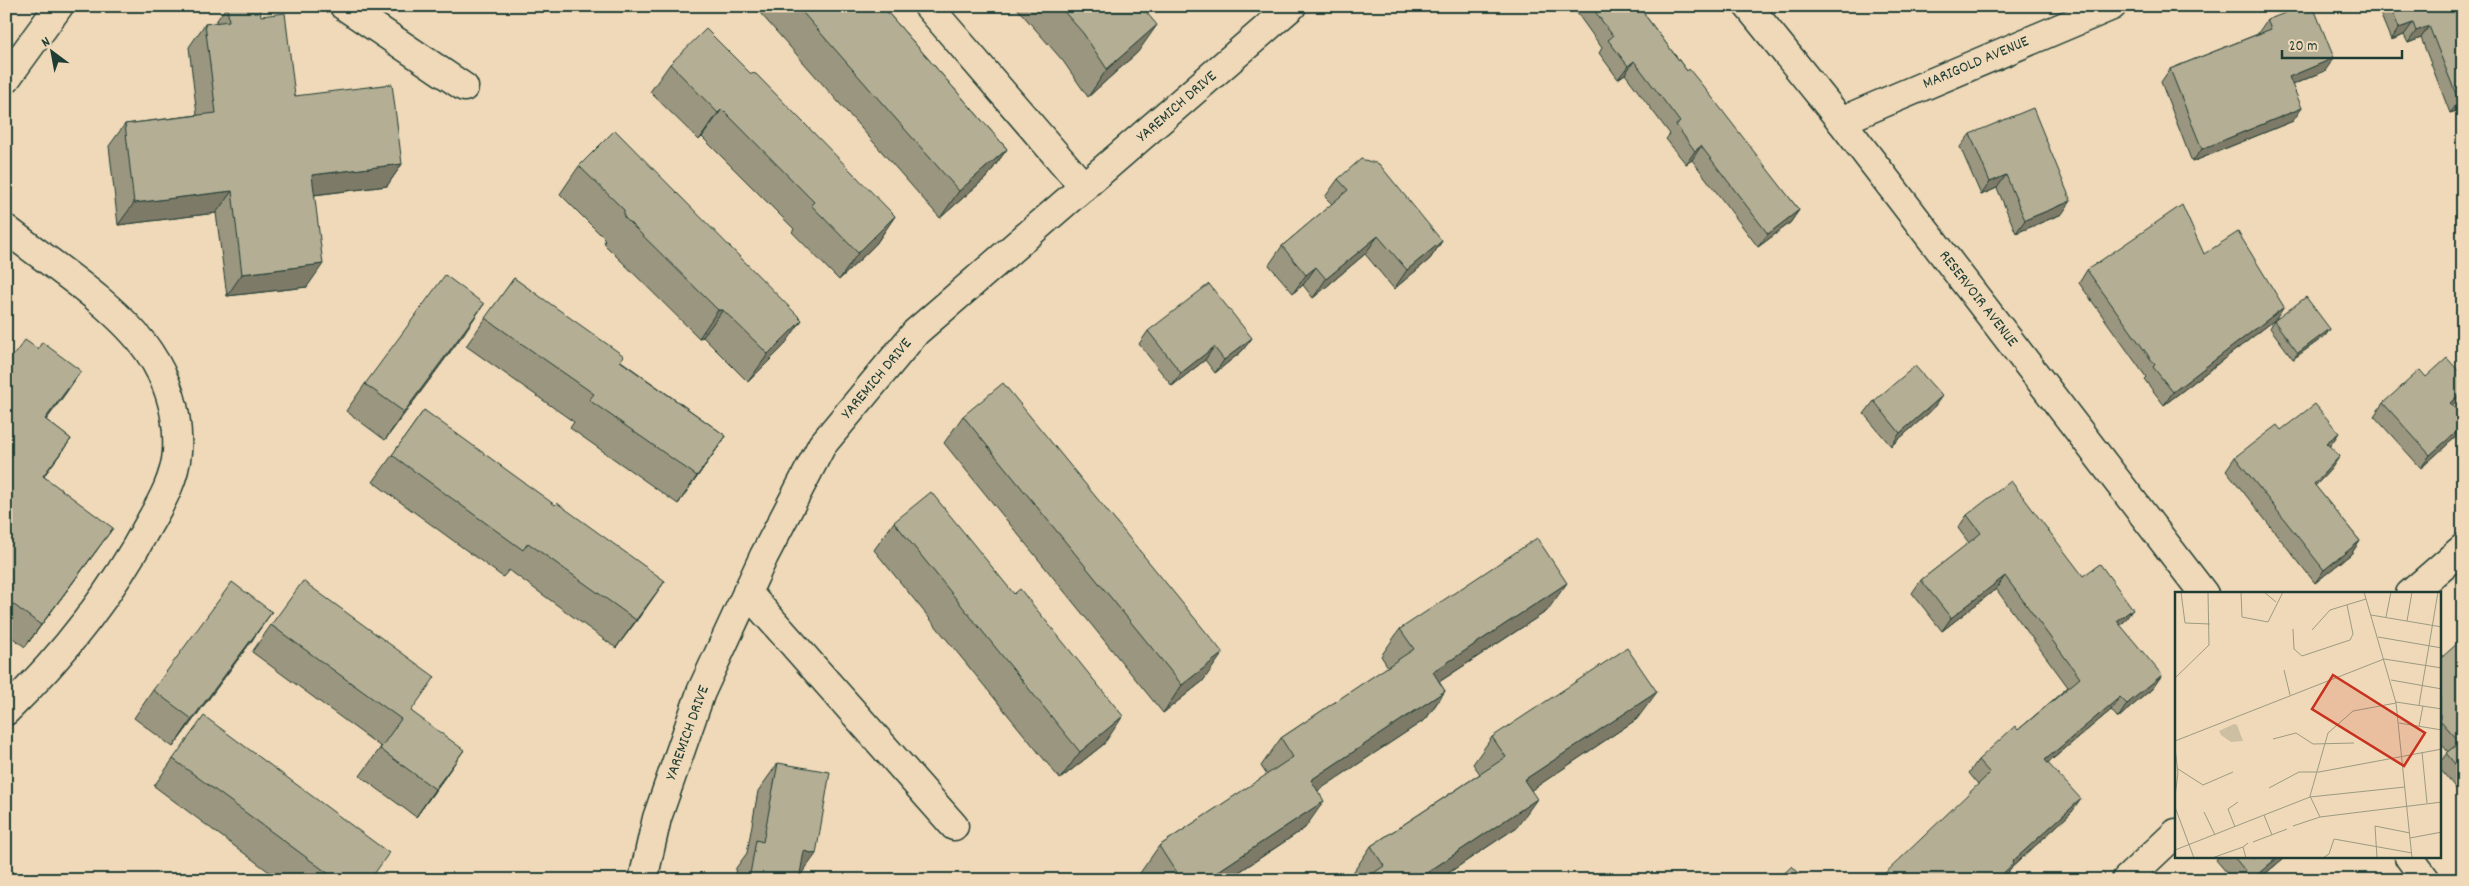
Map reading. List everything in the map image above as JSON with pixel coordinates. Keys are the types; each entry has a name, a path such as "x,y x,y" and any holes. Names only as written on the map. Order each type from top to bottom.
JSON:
{"street":[{"path":"6,79 59,6"},
{"path":"344,6 464,87"},
{"path":"928,6 1084,187"},
{"name":"YAREMICH DRIVE","path":"643,880 657,818 701,692 747,592 822,445 916,332 1292,6"},
{"name":"RESERVOIR AVENUE","path":"1748,6 1841,121 2202,592"},
{"name":"MARIGOLD AVENUE","path":"1841,121 2112,6"},
{"path":"6,229 119,319 149,352 167,385 176,416 177,454 168,490 134,554 98,606 51,663 6,711"},
{"path":"2412,592 2463,548"},
{"path":"747,592 954,826"},
{"path":"2126,880 2175,834"},
{"path":"2410,858 2426,880"}],"building":[{"path":"227,6 259,6 261,16 285,13 295,96 392,84 402,164 312,175 323,264 242,274 232,191 134,203 125,124 216,113 205,24 229,21"},
{"path":"797,6 882,6 1007,149 959,191"},
{"path":"1059,6 1141,6 1157,25 1107,69 1083,33"},
{"path":"1591,6 1638,6 1687,71 1689,69 1711,96 1799,210 1768,234 1701,146 1695,151 1676,125 1680,122 1634,61 1628,66 1608,40 1613,36"},
{"path":"2303,6 2313,6 2334,58 2289,77 2302,108 2202,149 2170,69 2271,29 2267,20"},
{"path":"2390,6 2463,6 2463,100 2459,102 2429,26 2416,31 2413,23 2399,28"},
{"path":"706,29 750,73 756,74 895,216 858,253 811,205 814,202 722,109 718,113 670,64"},
{"path":"2033,108 2071,201 2025,220 2006,175 1990,182 1970,134"},
{"path":"615,130 802,320 768,354 723,310 718,310 624,217 624,210 579,166"},
{"path":"1361,159 1379,164 1442,241 1407,270 1378,236 1326,279 1316,267 1306,275 1282,246 1348,190 1338,179"},
{"path":"2182,205 2204,254 2238,232 2284,307 2173,392 2153,367 2155,365 2087,270"},
{"path":"445,275 484,304 404,412 365,384"},
{"path":"514,278 624,356 620,361 726,436 697,476 589,400 594,394 485,318"},
{"path":"1209,284 1252,338 1224,360 1214,347 1181,373 1148,331"},
{"path":"2306,297 2330,329 2298,353 2274,321"},
{"path":"25,340 38,349 42,342 81,371 45,419 71,439 43,476 113,528 41,625 6,599 6,365"},
{"path":"2447,358 2463,376 2463,391 2450,403 2463,417 2463,426 2430,455 2383,403 2420,370 2426,377"},
{"path":"1915,366 1942,396 1900,433 1874,401"},
{"path":"1003,383 1223,653 1182,685 963,416"},
{"path":"2315,404 2339,433 2326,443 2340,456 2314,484 2360,541 2324,570 2235,457 2277,425 2281,430"},
{"path":"424,410 555,505 557,503 665,581 636,620 528,543 523,550 392,455"},
{"path":"2011,481 2083,576 2100,564 2133,609 2117,621 2162,675 2127,704 2120,697 2045,760 2081,799 2012,862 2013,864 1996,880 1878,880 1990,773 1978,760 2015,726 2018,730 2080,678 2005,576 1951,618 1921,580 1981,533 1967,515"},
{"path":"931,492 1014,594 1020,589 1123,716 1080,752 894,522"},
{"path":"1537,538 1567,583 1433,672 1445,691 1311,780 1324,801 1205,880 1181,880 1159,846 1293,757 1281,738 1414,649 1400,629"},
{"path":"303,581 435,677 411,711 464,750 435,789 380,749 401,719 271,625"},
{"path":"232,582 272,612 192,719 153,690"},
{"path":"2459,642 2463,646 2463,774 2446,753 2460,742 2442,722 2442,657"},
{"path":"1627,648 1657,692 1524,780 1537,799 1416,880 1363,880 1384,866 1371,846 1506,757 1492,737"},
{"path":"204,716 389,853 370,880 337,880 173,759"},
{"path":"778,763 830,772 816,854 804,851 799,880 749,880 756,840 763,842"},
{"path":"2235,858 2277,858 2252,879"},
{"path":"1792,866 1805,880 1777,880"}]}
